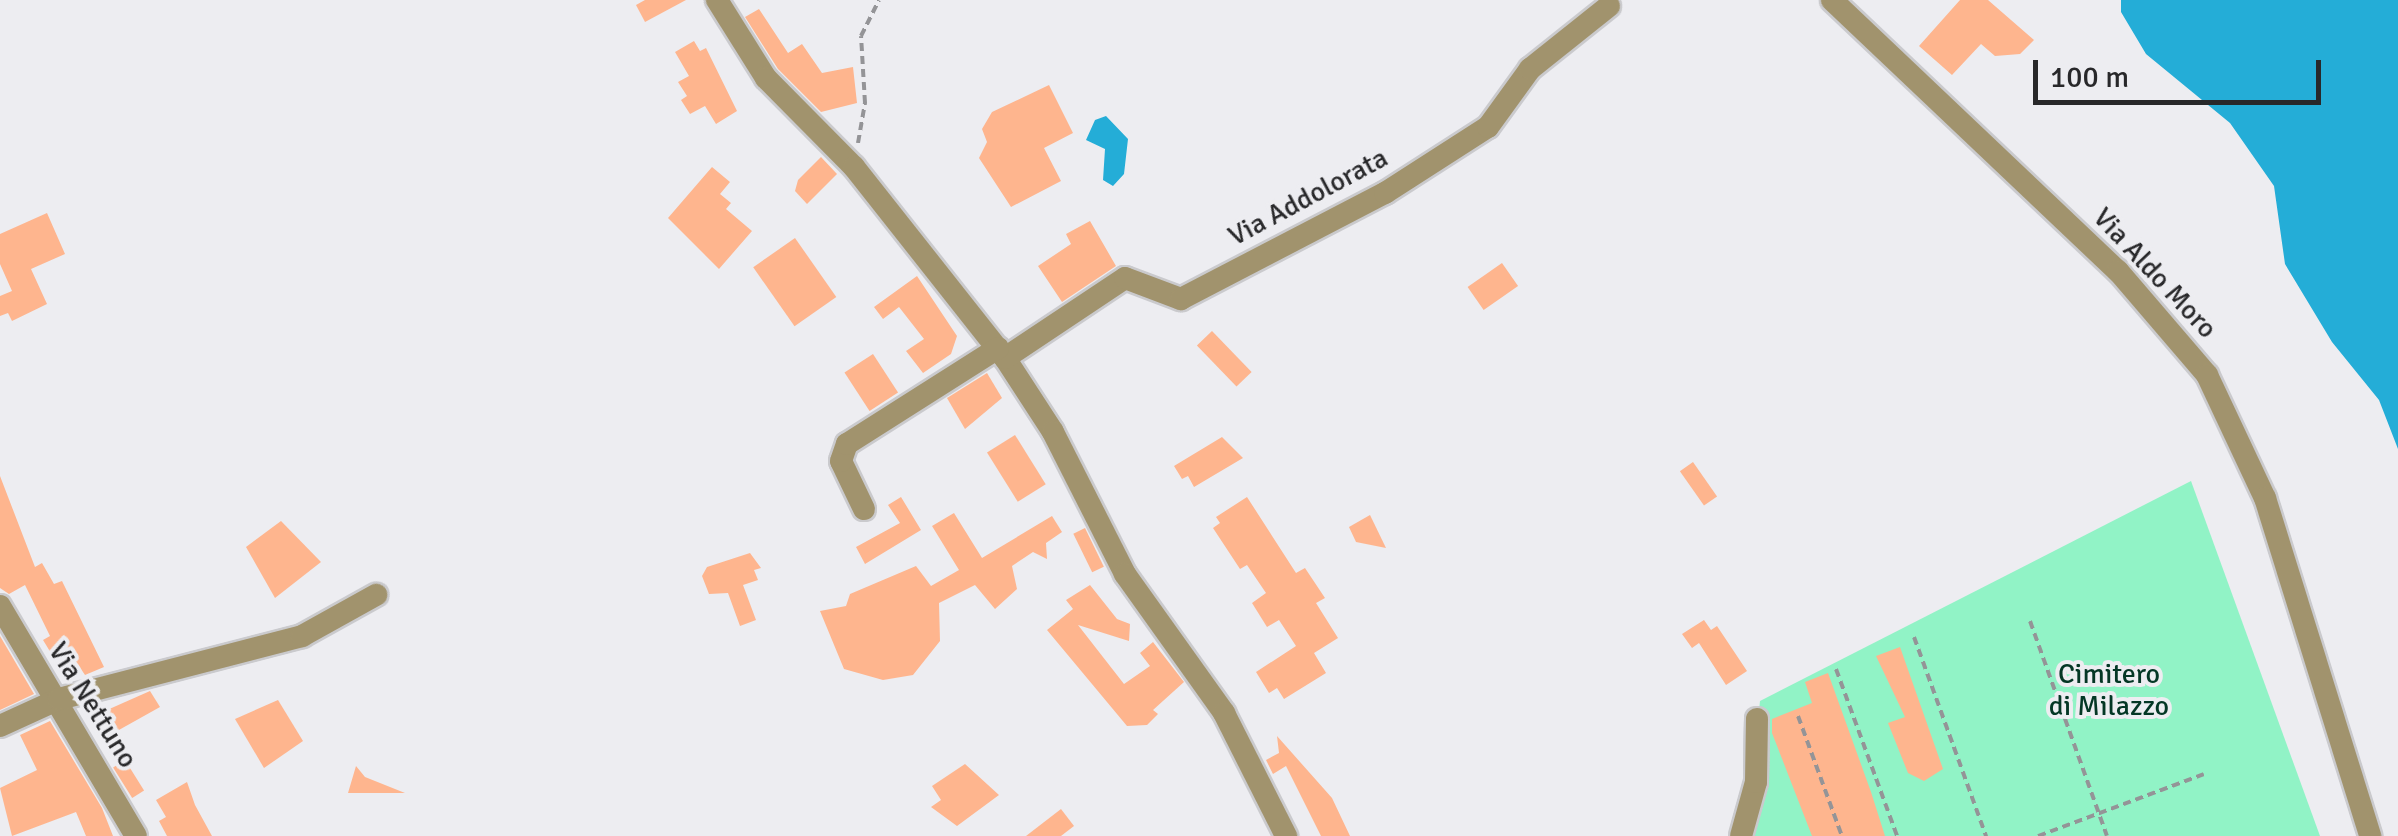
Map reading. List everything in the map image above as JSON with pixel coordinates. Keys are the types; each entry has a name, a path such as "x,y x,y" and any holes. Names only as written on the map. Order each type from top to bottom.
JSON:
{"street":[{"path":"717,0 766,78 854,167 1001,353 1053,432 1125,574 1224,713 1286,836"},
{"name":"Via Aldo Moro","path":"1832,0 2118,271 2207,376 2265,498 2370,836"},
{"name":"Via Addolorata","path":"864,510 841,461 847,444 1125,278 1181,299 1385,193 1488,127 1530,69 1609,6"},
{"path":"0,726 59,698 302,636 376,594"},
{"name":"Via Nettuno","path":"0,606 59,698 136,836"},
{"path":"1741,836 1756,782 1757,720"}],"path":[{"path":"854,167 864,103 861,36 878,0"},
{"path":"2030,622 2107,836"},
{"path":"1914,637 1986,836"},
{"path":"1836,670 1896,836"},
{"path":"1798,716 1842,836"},
{"path":"2038,836 2204,774"}],"green space":[{"name":"Cimitero di Milazzo","path":"2191,481 2320,836 1747,836 1760,701"}],"water":[{"path":"2121,0 2398,0 2398,449 2379,400 2332,342 2285,264 2274,186 2230,123 2146,54 2121,12"},
{"path":"1106,116 1128,139 1124,174 1113,186 1103,180 1105,149 1086,140 1095,120"}],"building":[{"path":"645,0 686,0 645,22 636,5"},
{"path":"1960,0 1988,0 2034,40 2020,54 1995,56 1981,44 1952,75 1919,46"},
{"path":"759,9 788,53 802,44 822,73 853,67 857,103 821,112 778,69 745,17"},
{"path":"694,41 700,51 706,48 737,111 716,124 705,106 690,114 681,100 687,96 678,82 689,76 675,52"},
{"path":"1049,85 1073,133 1044,148 1061,181 1011,207 979,158 987,142 982,129 992,112"},
{"path":"821,157 837,174 807,204 795,191 798,180"},
{"path":"712,167 730,182 720,194 731,203 726,209 752,231 719,269 668,218"},
{"path":"47,213 65,254 31,269 47,304 12,321 8,313 0,316 0,296 12,291 0,264 0,234"},
{"path":"1090,221 1116,266 1062,302 1038,266 1071,244 1066,234"},
{"path":"795,238 836,297 795,326 753,267"},
{"path":"1502,263 1518,286 1484,310 1468,287"},
{"path":"917,276 957,336 951,354 923,373 906,351 924,339 899,307 883,319 874,307"},
{"path":"1212,331 1252,372 1236,387 1197,346"},
{"path":"873,354 898,393 870,411 844,373"},
{"path":"987,373 1002,398 965,429 947,398"},
{"path":"1015,435 1046,484 1018,502 987,452"},
{"path":"1222,437 1243,458 1194,487 1188,476 1182,479 1174,466"},
{"path":"1693,462 1717,496 1704,506 1680,471"},
{"path":"0,476 35,567 42,563 54,584 62,581 104,667 85,675 73,657 54,658 43,640 50,636 25,585 9,594 0,588"},
{"path":"901,497 921,530 865,564 856,547 900,523 888,505"},
{"path":"1247,497 1296,573 1305,568 1325,598 1316,603 1338,638 1314,653 1326,673 1284,699 1277,688 1269,693 1256,672 1296,646 1279,620 1267,627 1252,603 1266,593 1247,565 1240,569 1213,528 1220,523 1216,517"},
{"path":"954,513 982,558 1052,516 1062,532 1046,543 1047,559 1033,552 1012,566 1017,589 995,609 975,585 939,603 940,641 913,675 883,680 844,669 820,611 846,606 850,594 916,566 931,586 959,570 932,526"},
{"path":"1370,515 1386,548 1356,542 1349,527"},
{"path":"281,521 321,562 275,598 246,547"},
{"path":"1085,528 1104,567 1092,572 1073,534"},
{"path":"750,553 761,568 754,570 758,580 743,585 756,620 740,626 728,593 709,594 702,576 707,567"},
{"path":"1090,585 1117,619 1130,624 1129,641 1078,625 1124,684 1150,666 1140,653 1153,642 1184,682 1153,710 1158,714 1147,725 1127,726 1047,630 1073,609 1066,600"},
{"path":"1704,620 1711,630 1717,626 1747,671 1726,685 1699,643 1692,648 1682,634"},
{"path":"0,636 34,694 0,710"},
{"path":"1900,647 1943,769 1924,781 1908,773 1888,723 1905,717 1876,656"},
{"path":"1828,673 1885,836 1812,836 1772,733 1772,719 1812,703 1805,682"},
{"path":"150,691 160,707 101,740 89,718"},
{"path":"278,700 303,741 264,768 235,719"},
{"path":"50,721 102,808 113,836 86,836 76,812 12,836 0,788 37,770 20,735"},
{"path":"1277,736 1332,798 1350,836 1321,836 1286,766 1273,774 1266,760 1279,753"},
{"path":"125,760 144,791 132,798 113,767"},
{"path":"965,764 999,795 957,826 931,807 941,800 932,786"},
{"path":"356,766 365,777 405,793 348,793"},
{"path":"187,782 212,836 167,836 159,821 166,817 156,800"},
{"path":"1061,809 1074,826 1061,836 1026,836"}]}
